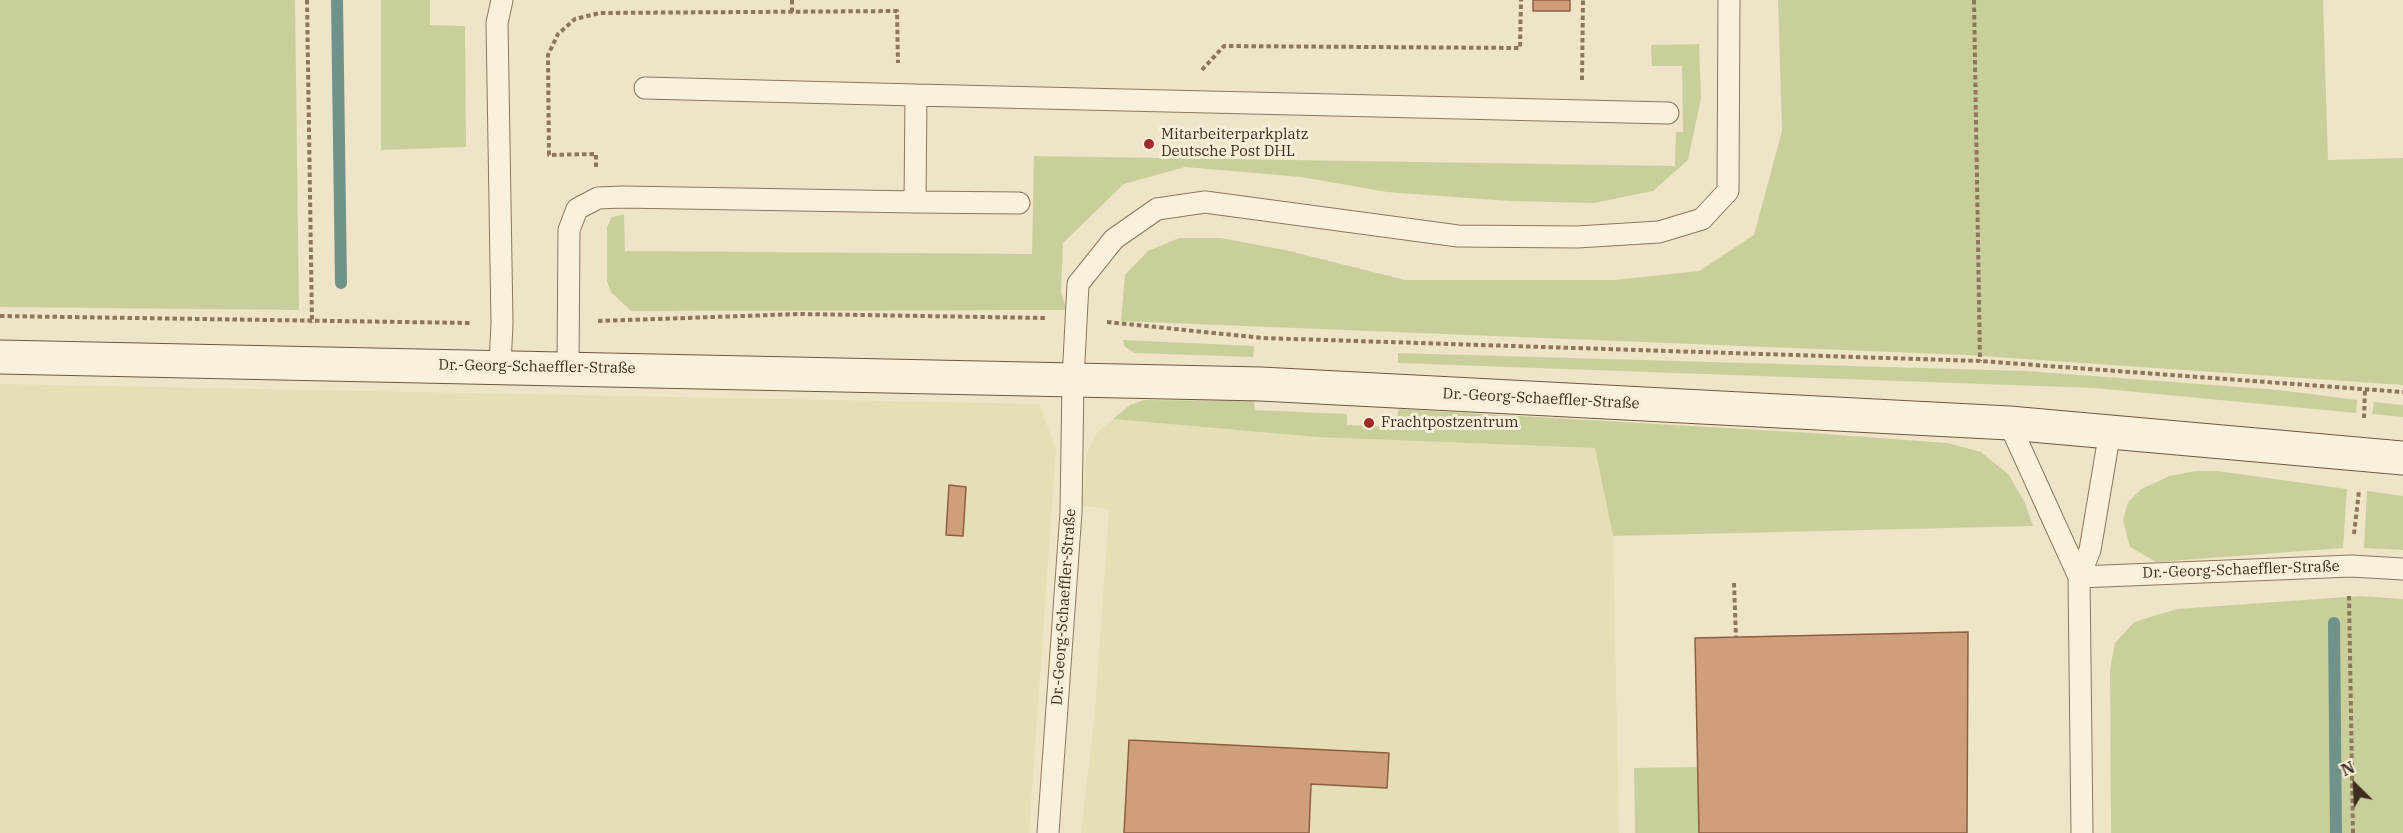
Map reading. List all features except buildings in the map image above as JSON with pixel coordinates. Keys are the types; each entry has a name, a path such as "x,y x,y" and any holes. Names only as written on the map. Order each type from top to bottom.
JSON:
{"main road":[{"name":"Dr.-Georg-Schaeffler-Straße","path":"0,357 1261,384 2009,423 2403,458"}],"lane":[{"path":"500,366 502,323 497,23 502,0"},
{"path":"1073,380 1078,284 1114,239 1158,209 1205,202 1458,236 1577,237 1659,232 1702,219 1728,191 1729,0"},
{"path":"645,88 1668,113"},
{"path":"915,202 916,95"},
{"path":"568,368 569,230 577,209 598,198 1019,203"},
{"name":"Dr.-Georg-Schaeffler-Straße","path":"1048,833 1071,512 1073,380"},
{"path":"2009,423 2079,577"},
{"path":"2082,833 2079,577 2090,550 2110,431"},
{"name":"Dr.-Georg-Schaeffler-Straße","path":"2079,577 2351,566 2403,569"}],"path":[{"path":"307,0 312,321 310,362"},
{"path":"792,0 792,12"},
{"path":"1190,70 1202,71 1224,46 1520,48 1521,0"},
{"path":"1582,111 1583,0"},
{"path":"1974,0 1980,362"},
{"path":"598,198 596,154 549,155 548,55 558,34 575,19 600,13 897,11 897,63 909,63"},
{"path":"599,310 599,321"},
{"path":"568,322 800,314 1076,319 1263,338 1980,362 2403,392"},
{"path":"0,316 502,323"},
{"path":"2351,566 2349,596 2353,833"},
{"path":"1734,583 1736,637"}],"shaded area":[{"path":"0,384 1039,404 1056,449 1029,833 0,833"},
{"path":"1113,419 1316,437 1595,448 1613,536 1619,833 1081,833 1095,711 1109,509 1082,506 1087,452 1097,433"}],"green space":[{"path":"0,0 295,0 299,310 0,307"},
{"path":"381,0 430,0 430,25 465,26 466,147 381,150"},
{"path":"1778,0 2323,0 2328,160 2403,158 2403,385 1966,355 1121,321 1125,275 1148,251 1179,238 1221,238 1285,250 1405,280 1615,280 1699,271 1754,235 1782,131"},
{"path":"1699,44 1701,98 1688,160 1653,191 1594,203 1509,201 1387,192 1301,177 1185,167 1124,184 1063,243 1061,293 1067,310 631,311 611,292 607,281 607,227 612,217 624,214 625,251 1032,254 1034,156 1675,166 1676,132 1683,132 1682,66 1652,66 1651,45"},
{"path":"1123,340 1254,346 1253,357 1135,353 1125,347"},
{"path":"1398,353 2026,371 2279,390 2357,400 2356,413 2094,388 1398,363"},
{"path":"1144,400 1254,401 1255,410 1347,414 1347,425 1397,427 1398,409 1947,443 1981,452 2009,475 2025,503 2033,526 1613,536 1595,448 1316,437 1113,419 1130,405"},
{"path":"2374,402 2403,405 2403,417 2372,414"},
{"path":"2195,471 2217,471 2347,489 2343,548 2156,562 2130,547 2123,520 2128,502 2141,489 2170,476"},
{"path":"2367,491 2403,496 2403,550 2364,548"},
{"path":"2360,596 2403,599 2403,833 2111,833 2110,669 2115,643 2134,622 2177,609"},
{"path":"1698,767 1699,833 1635,833 1634,768"}],"waterway":[{"path":"337,0 341,283"},
{"path":"2334,623 2336,833"}],"place":[{"name":"Mitarbeiterparkplatz Deutsche Post DHL","path":"1149,144"},
{"name":"Frachtpostzentrum","path":"1369,423"}]}
